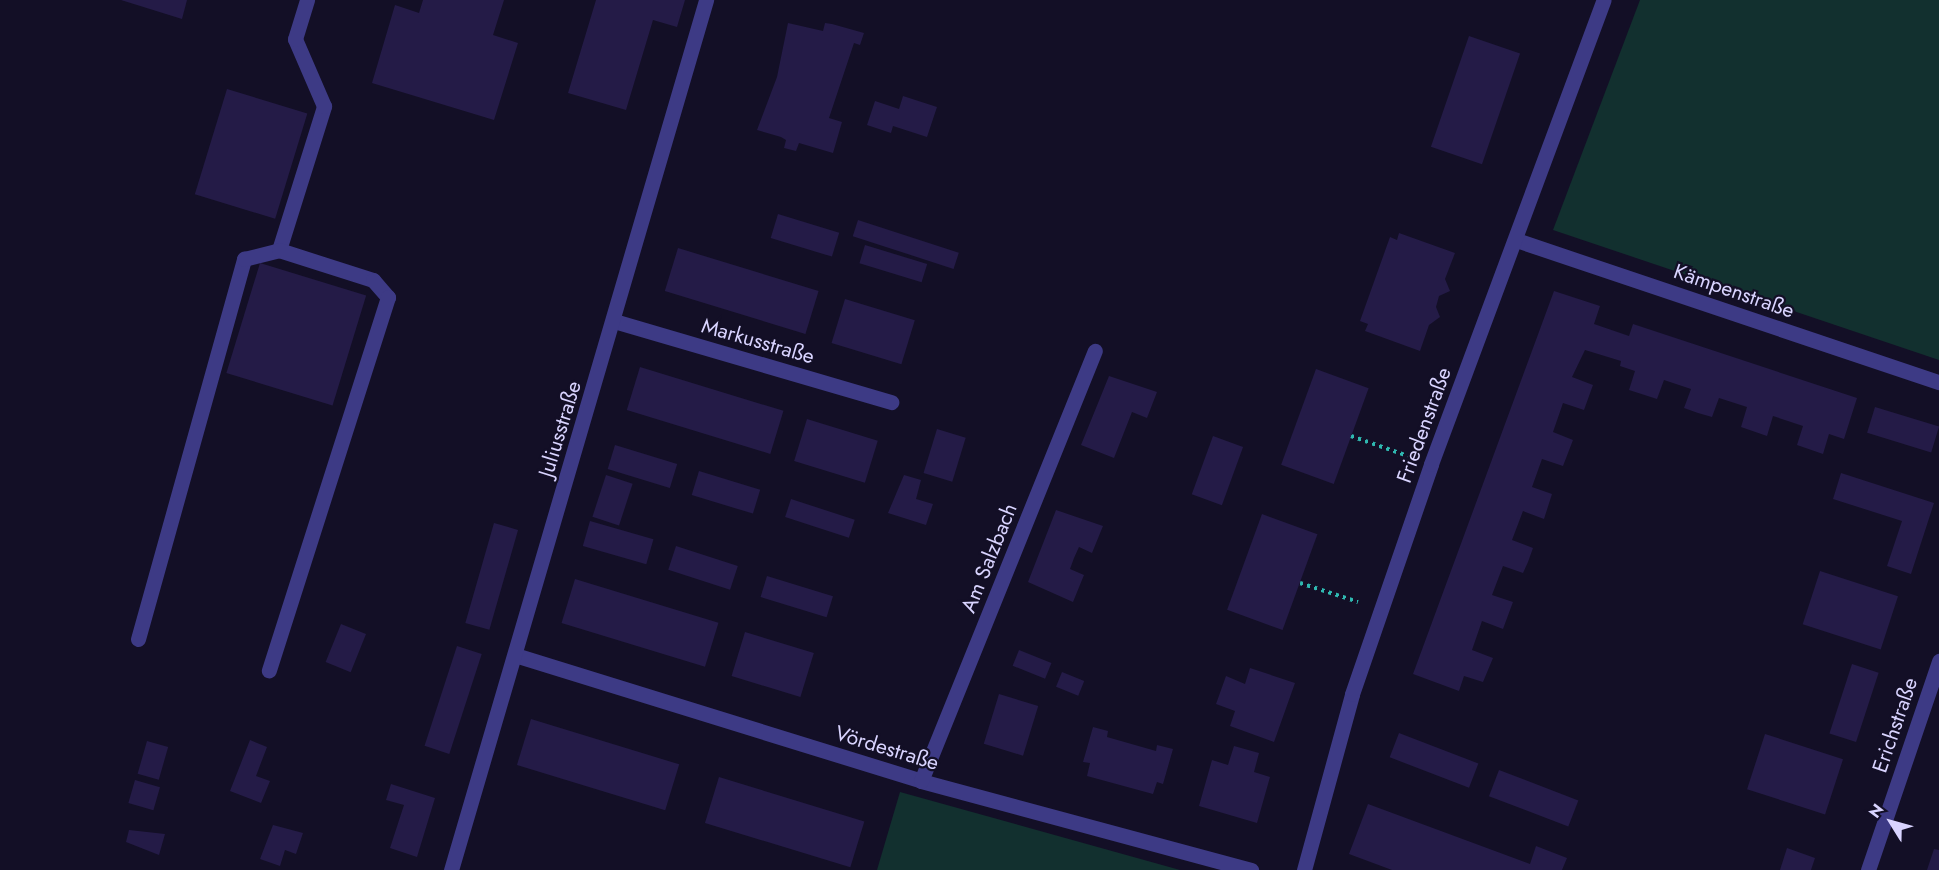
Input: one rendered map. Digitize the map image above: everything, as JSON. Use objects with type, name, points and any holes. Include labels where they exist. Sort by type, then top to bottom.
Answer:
[{"type":"street","points":[[279,250],[324,106],[295,39],[307,0]]},
{"type":"street","name":"Juliusstraße","points":[[451,870],[614,321],[706,0]]},
{"type":"street","name":"Friedenstraße","points":[[1304,870],[1352,694],[1431,464],[1604,0]]},
{"type":"street","name":"Kämpenstraße","points":[[1516,240],[1939,382]]},
{"type":"street","points":[[138,639],[244,260],[279,250],[373,280],[388,297],[269,670]]},
{"type":"street","name":"Markusstraße","points":[[614,321],[891,402]]},
{"type":"street","name":"Am Salzbach","points":[[921,781],[1095,351]]},
{"type":"street","name":"Vördestraße","points":[[514,656],[921,781],[1251,870]]},
{"type":"street","name":"Erichstraße","points":[[1868,870],[1939,661]]},
{"type":"path","points":[[1351,436],[1431,464]]},
{"type":"path","points":[[1300,583],[1382,610]]},
{"type":"green space","points":[[1640,0],[1939,0],[1939,360],[1553,230]]},
{"type":"green space","points":[[900,792],[1180,870],[877,870]]},
{"type":"building","points":[[121,0],[187,0],[182,19]]},
{"type":"building","points":[[423,0],[504,0],[493,35],[518,43],[494,120],[372,83],[395,5],[419,13]]},
{"type":"building","points":[[596,0],[685,0],[677,27],[653,20],[626,110],[568,93]]},
{"type":"building","points":[[788,23],[823,31],[825,23],[864,33],[860,45],[854,43],[829,118],[842,122],[833,153],[799,143],[796,151],[784,148],[786,140],[757,130],[777,77]]},
{"type":"building","points":[[1469,36],[1520,54],[1482,164],[1431,147]]},
{"type":"building","points":[[227,89],[307,114],[275,219],[195,194]]},
{"type":"building","points":[[903,96],[937,107],[927,137],[893,126],[891,133],[867,125],[875,101],[899,109]]},
{"type":"building","points":[[778,214],[839,233],[832,257],[771,238]]},
{"type":"building","points":[[858,220],[959,253],[954,269],[853,236]]},
{"type":"building","points":[[1399,233],[1455,253],[1445,279],[1450,291],[1439,296],[1436,307],[1440,317],[1429,325],[1420,351],[1365,331],[1368,324],[1360,321],[1390,237],[1397,240]]},
{"type":"building","points":[[865,245],[927,264],[922,282],[859,263]]},
{"type":"building","points":[[678,248],[819,291],[805,334],[665,291]]},
{"type":"building","points":[[260,263],[366,295],[333,405],[226,373]]},
{"type":"building","points":[[1554,291],[1600,306],[1594,324],[1629,336],[1633,324],[1857,398],[1844,439],[1829,434],[1823,454],[1797,445],[1803,426],[1773,416],[1767,436],[1741,427],[1747,407],[1719,398],[1712,417],[1698,413],[1684,408],[1691,389],[1664,380],[1657,399],[1629,390],[1635,371],[1620,366],[1621,361],[1585,350],[1572,377],[1593,385],[1584,410],[1563,403],[1553,432],[1573,440],[1563,466],[1542,459],[1532,487],[1552,494],[1544,519],[1523,511],[1512,540],[1533,548],[1528,562],[1523,573],[1503,566],[1492,595],[1513,602],[1503,629],[1482,621],[1472,650],[1493,658],[1483,682],[1464,676],[1459,691],[1413,674]]},
{"type":"building","points":[[845,299],[915,320],[901,364],[832,343]]},
{"type":"building","points":[[640,367],[783,411],[770,454],[627,410]]},
{"type":"building","points":[[1316,369],[1369,388],[1334,484],[1281,465]]},
{"type":"building","points":[[1109,376],[1157,392],[1147,418],[1132,412],[1114,458],[1081,445]]},
{"type":"building","points":[[1875,407],[1939,427],[1931,452],[1867,433]]},
{"type":"building","points":[[807,419],[878,441],[865,483],[794,461]]},
{"type":"building","points":[[937,429],[966,438],[952,482],[924,473]]},
{"type":"building","points":[[1213,436],[1243,447],[1222,505],[1192,494]]},
{"type":"building","points":[[615,445],[677,464],[670,488],[608,469]]},
{"type":"building","points":[[699,471],[760,490],[753,514],[692,495]]},
{"type":"building","points":[[1841,473],[1934,503],[1911,574],[1887,566],[1902,521],[1833,499]]},
{"type":"building","points":[[606,475],[633,484],[619,525],[592,517]]},
{"type":"building","points":[[904,475],[921,480],[916,499],[933,504],[926,525],[888,513]]},
{"type":"building","points":[[791,499],[855,520],[849,538],[785,517]]},
{"type":"building","points":[[1056,510],[1103,526],[1092,553],[1079,547],[1074,558],[1070,569],[1084,575],[1073,602],[1028,582]]},
{"type":"building","points":[[1262,514],[1317,534],[1283,630],[1227,610]]},
{"type":"building","points":[[590,521],[653,539],[646,564],[583,546]]},
{"type":"building","points":[[494,523],[518,530],[489,630],[465,623]]},
{"type":"building","points":[[676,546],[738,566],[730,590],[668,570]]},
{"type":"building","points":[[1820,571],[1898,596],[1881,650],[1803,624]]},
{"type":"building","points":[[767,576],[833,596],[827,617],[761,597]]},
{"type":"building","points":[[575,579],[718,623],[705,667],[562,623]]},
{"type":"building","points":[[341,624],[366,634],[351,672],[326,662]]},
{"type":"building","points":[[745,632],[814,653],[800,697],[732,676]]},
{"type":"building","points":[[457,646],[482,654],[449,754],[425,746]]},
{"type":"building","points":[[1019,650],[1051,663],[1045,679],[1013,666]]},
{"type":"building","points":[[1852,664],[1879,673],[1856,742],[1829,733]]},
{"type":"building","points":[[1250,668],[1295,683],[1274,742],[1230,726],[1235,711],[1216,704],[1226,676],[1245,684]]},
{"type":"building","points":[[1062,672],[1084,681],[1078,696],[1056,687]]},
{"type":"building","points":[[999,694],[1038,706],[1023,756],[984,744]]},
{"type":"building","points":[[531,719],[679,764],[665,810],[517,765]]},
{"type":"building","points":[[1093,727],[1108,731],[1107,737],[1156,751],[1157,745],[1173,749],[1163,784],[1157,782],[1153,794],[1087,776],[1090,763],[1083,762]]},
{"type":"building","points":[[1399,733],[1478,763],[1469,788],[1390,757]]},
{"type":"building","points":[[1765,734],[1843,759],[1825,815],[1747,789]]},
{"type":"building","points":[[250,740],[267,747],[256,776],[270,781],[261,803],[230,791]]},
{"type":"building","points":[[147,741],[168,747],[159,780],[138,774]]},
{"type":"building","points":[[1234,746],[1259,753],[1254,772],[1270,777],[1257,823],[1199,806],[1212,760],[1228,765]]},
{"type":"building","points":[[1499,770],[1578,800],[1568,827],[1489,796]]},
{"type":"building","points":[[719,777],[864,821],[850,867],[705,823]]},
{"type":"building","points":[[135,780],[160,787],[153,810],[128,803]]},
{"type":"building","points":[[391,784],[435,798],[417,857],[390,848],[404,805],[386,800]]},
{"type":"building","points":[[1368,804],[1530,864],[1536,846],[1567,858],[1562,870],[1392,870],[1349,854]]},
{"type":"building","points":[[273,825],[303,833],[296,854],[285,850],[280,866],[260,859]]},
{"type":"building","points":[[129,830],[165,834],[159,855],[126,842]]},
{"type":"building","points":[[1787,848],[1815,858],[1811,870],[1780,870]]},
{"type":"building","points":[[1934,849],[1939,850],[1939,870],[1927,870]]}]
